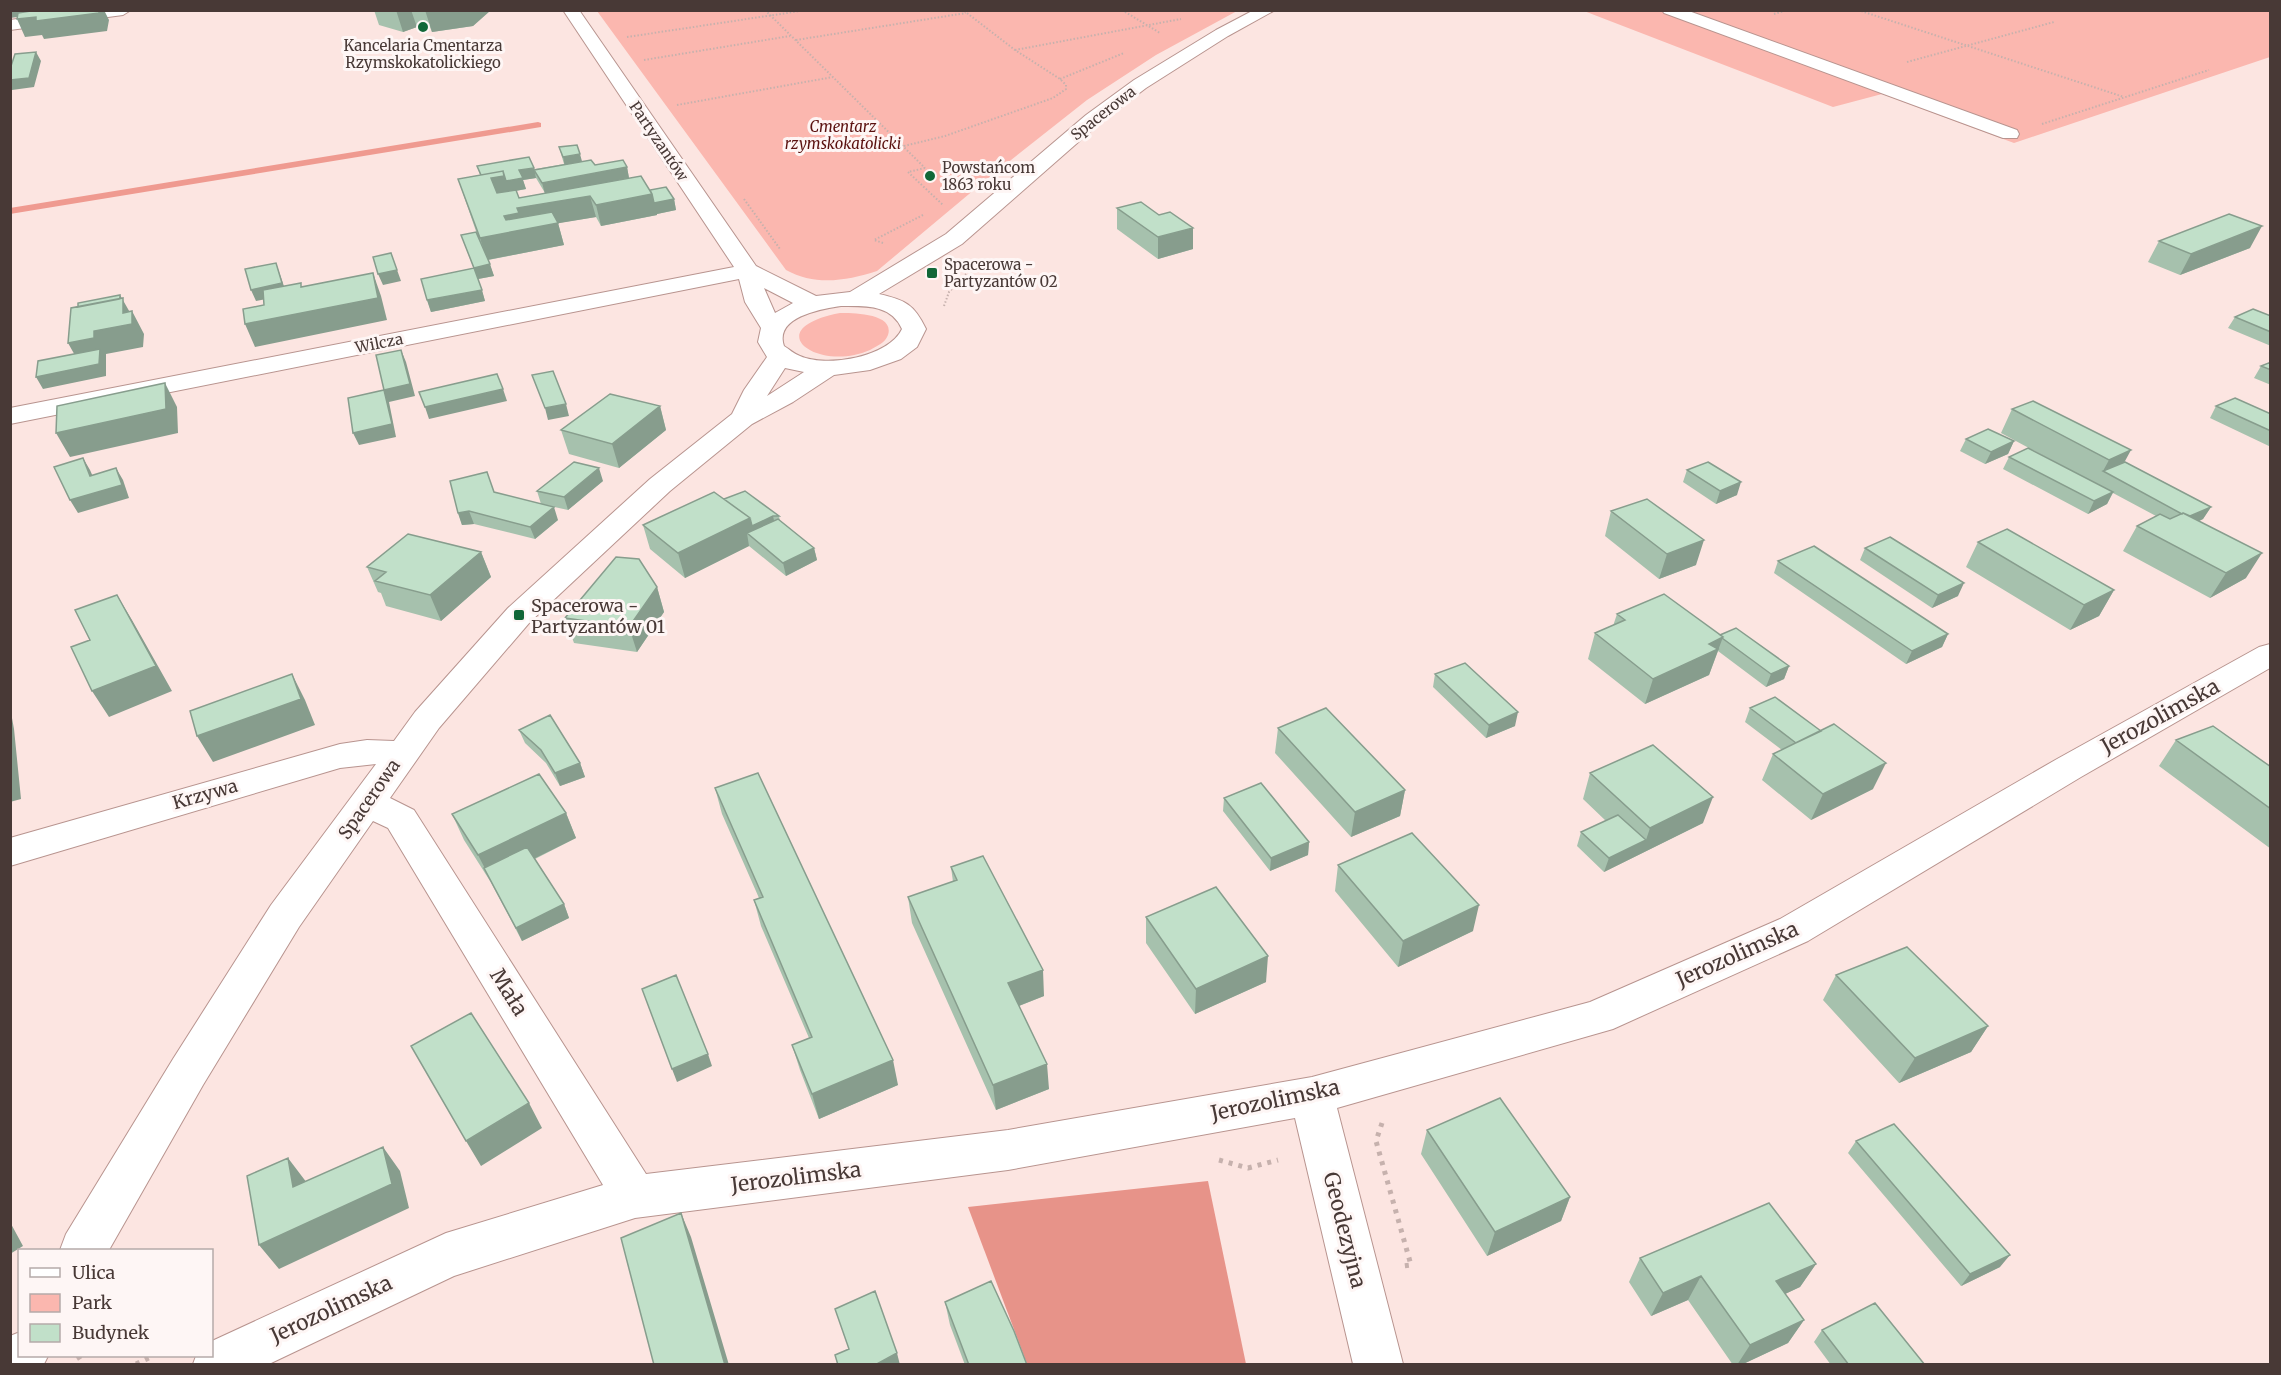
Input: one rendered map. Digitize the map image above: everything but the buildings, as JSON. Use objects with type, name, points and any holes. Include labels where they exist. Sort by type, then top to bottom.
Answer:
[{"type":"street","points":[[10,25],[123,10]]},
{"type":"street","name":"Partyzantów","points":[[571,10],[748,271],[758,302],[773,328],[769,339],[772,348],[780,356]]},
{"type":"street","name":"Spacerowa","points":[[855,299],[954,239],[1093,119],[1140,84],[1222,33],[1267,10]]},
{"type":"street","points":[[1670,10],[2010,134]]},
{"type":"street","name":"Spacerowa","points":[[907,295],[932,273],[948,253],[954,239]]},
{"type":"street","name":"Partyzantów","points":[[748,271],[814,304]]},
{"type":"street","name":"Wilcza","points":[[10,416],[748,271]]},
{"type":"street","points":[[773,328],[789,314],[814,304],[907,295],[907,315],[913,324],[913,335],[905,346],[891,355],[872,363],[826,369],[792,363],[780,356]]},
{"type":"street","name":"Spacerowa","points":[[743,418],[757,390],[780,356]]},
{"type":"street","name":"Spacerowa","points":[[84,1249],[188,1072],[285,916],[427,720],[519,615],[660,485],[743,418],[784,397],[826,369]]},
{"type":"street","name":"Jerozolimska","points":[[218,1365],[251,1347],[446,1256],[635,1197],[1008,1150],[1312,1096],[1598,1017],[1794,930],[2069,768],[2271,654]]},
{"type":"street","name":"Krzywa","points":[[10,852],[340,756],[366,752],[402,753]]},
{"type":"street","name":"Mała","points":[[367,802],[401,819],[635,1197]]},
{"type":"street","name":"Geodezyjna","points":[[1312,1096],[1378,1365]]},
{"type":"path","points":[[765,10],[925,168],[908,172],[943,205],[938,207]]},
{"type":"path","points":[[627,37],[807,10]]},
{"type":"path","points":[[904,146],[945,136],[1053,98],[1066,89],[1066,85],[1060,79],[1015,50],[963,10]]},
{"type":"path","points":[[1122,10],[1161,34],[1163,37],[1160,38]]},
{"type":"path","points":[[1858,10],[2124,97]]},
{"type":"path","points":[[795,40],[967,13]]},
{"type":"path","points":[[1015,50],[1163,24],[1185,17]]},
{"type":"path","points":[[1854,77],[2054,22]]},
{"type":"path","points":[[621,28],[633,45]]},
{"type":"path","points":[[644,60],[791,36]]},
{"type":"path","points":[[639,52],[651,69]]},
{"type":"path","points":[[1060,79],[1127,52]]},
{"type":"path","points":[[2010,134],[2209,70]]},
{"type":"path","points":[[677,105],[833,77]]},
{"type":"path","points":[[739,191],[785,255]]},
{"type":"path","points":[[884,243],[874,240],[929,212]]},
{"type":"path","points":[[1214,1161],[1234,1163],[1248,1168],[1325,1146]]},
{"type":"path","points":[[136,1365],[151,1357]]},
{"type":"green space","name":"Cmentarz rzymskokatolicki","points":[[597,11],[1237,11],[1156,55],[1087,100],[987,179],[877,271],[842,279],[819,280],[786,270]]},
{"type":"green space","points":[[1584,11],[2270,11],[2270,57],[2014,143],[1882,94],[1833,107]]},
{"type":"green space","points":[[840,313],[862,314],[879,318],[888,328],[887,338],[870,350],[850,356],[816,353],[804,346],[799,338],[802,329],[815,320]]},
{"type":"shaded area","points":[[1208,1181],[1246,1364],[1027,1364],[968,1207]]},
{"type":"waterway","points":[[10,211],[538,125]]},
{"type":"place","name":"Kancelaria Cmentarza Rzymskokatolickiego","points":[[423,27]]},
{"type":"place","name":"Powstańcom 1863 roku","points":[[930,176]]},
{"type":"place","name":"Spacerowa - Partyzantów 02","points":[[932,273]]},
{"type":"place","name":"Spacerowa - Partyzantów 01","points":[[519,615]]}]
